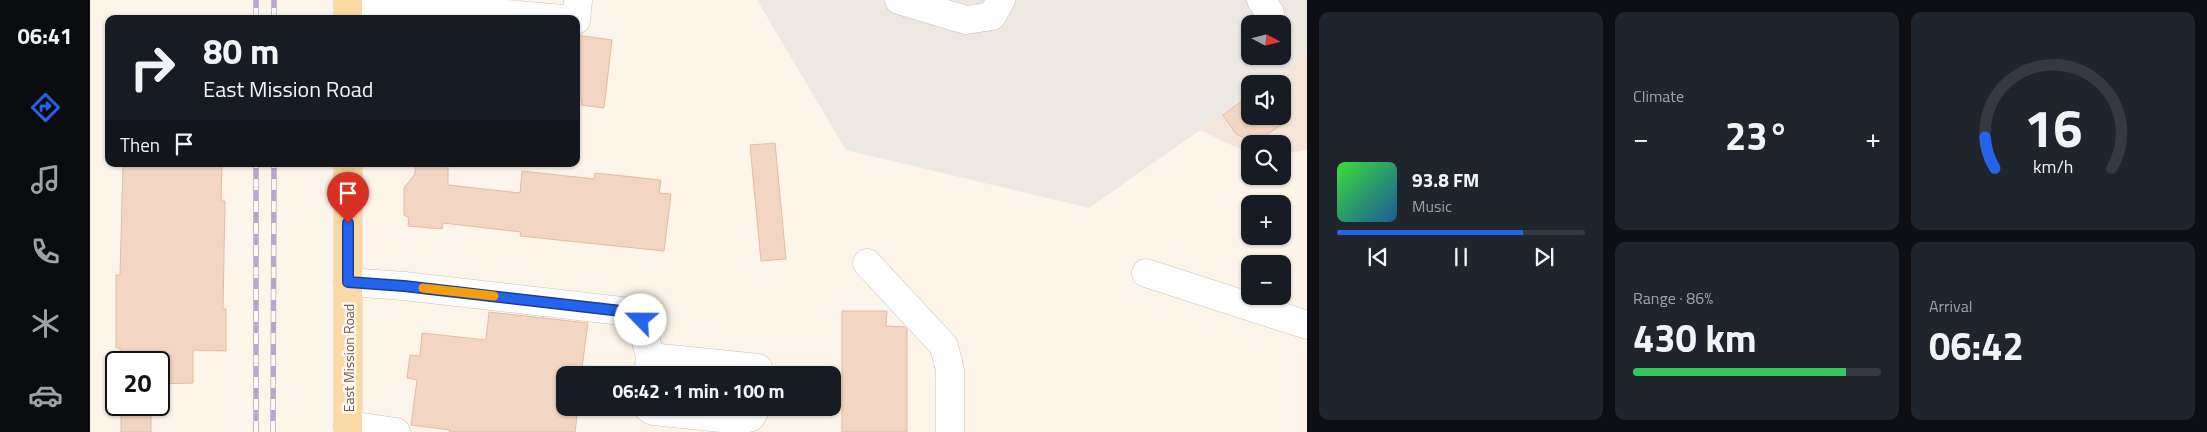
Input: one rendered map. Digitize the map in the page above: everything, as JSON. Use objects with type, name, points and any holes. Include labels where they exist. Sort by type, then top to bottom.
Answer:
[{"type":"main road","points":[[348,0],[348,15]]},
{"type":"main road","name":"East Mission Road","points":[[348,167],[348,429]]},
{"type":"lane","points":[[348,0],[518,15]]},
{"type":"lane","points":[[576,15],[578,0]]},
{"type":"lane","points":[[898,0],[966,20],[992,16],[1001,0]]},
{"type":"lane","points":[[867,263],[944,346],[950,370],[950,432]]},
{"type":"lane","points":[[1146,273],[1307,325]]},
{"type":"lane","points":[[348,282],[404,286],[630,312],[641,320],[649,366]]},
{"type":"lane","points":[[702,416],[741,420],[752,416]]},
{"type":"lane","points":[[348,429],[396,432]]},
{"type":"shaded area","points":[[757,0],[1307,0],[1307,54],[1278,75],[1241,75],[1241,101],[1089,208],[846,150]]},
{"type":"shaded area","points":[[1307,54],[1307,150],[1291,153],[1291,135],[1241,135],[1241,150],[1200,130],[1241,101],[1241,125],[1291,125],[1291,75],[1278,75]]},
{"type":"building","points":[[580,36],[612,40],[604,108],[581,105],[582,100],[580,100]]},
{"type":"building","points":[[1241,102],[1241,125],[1281,125],[1266,135],[1241,136],[1236,134],[1223,115]]},
{"type":"building","points":[[775,143],[786,259],[761,261],[750,145]]},
{"type":"building","points":[[123,167],[222,167],[221,201],[225,201],[223,309],[226,309],[226,351],[193,350],[193,383],[170,384],[170,351],[120,351],[120,348],[116,348],[116,275],[120,275]]},
{"type":"building","points":[[415,167],[448,167],[448,185],[520,193],[522,171],[594,179],[595,173],[661,180],[659,193],[671,194],[664,251],[520,236],[521,232],[443,223],[442,229],[408,226],[409,218],[404,215],[404,188],[415,174]]},
{"type":"building","points":[[842,311],[887,311],[886,326],[905,327],[907,329],[907,432],[842,432]]},
{"type":"building","points":[[489,312],[588,323],[582,366],[556,366],[556,416],[577,416],[575,432],[449,432],[450,430],[411,425],[417,380],[407,378],[410,355],[420,356],[422,333],[486,340]]},
{"type":"building","points":[[121,416],[151,416],[151,432],[121,432]]},
{"type":"railway","points":[[256,0],[256,15]]},
{"type":"railway","points":[[274,0],[274,15]]},
{"type":"railway","points":[[256,167],[256,432]]},
{"type":"railway","points":[[273,432],[274,167]]},
{"type":"slow traffic","points":[[423,288],[494,296]]},
{"type":"route","points":[[348,223],[348,282],[404,286],[630,312],[641,320]]}]
